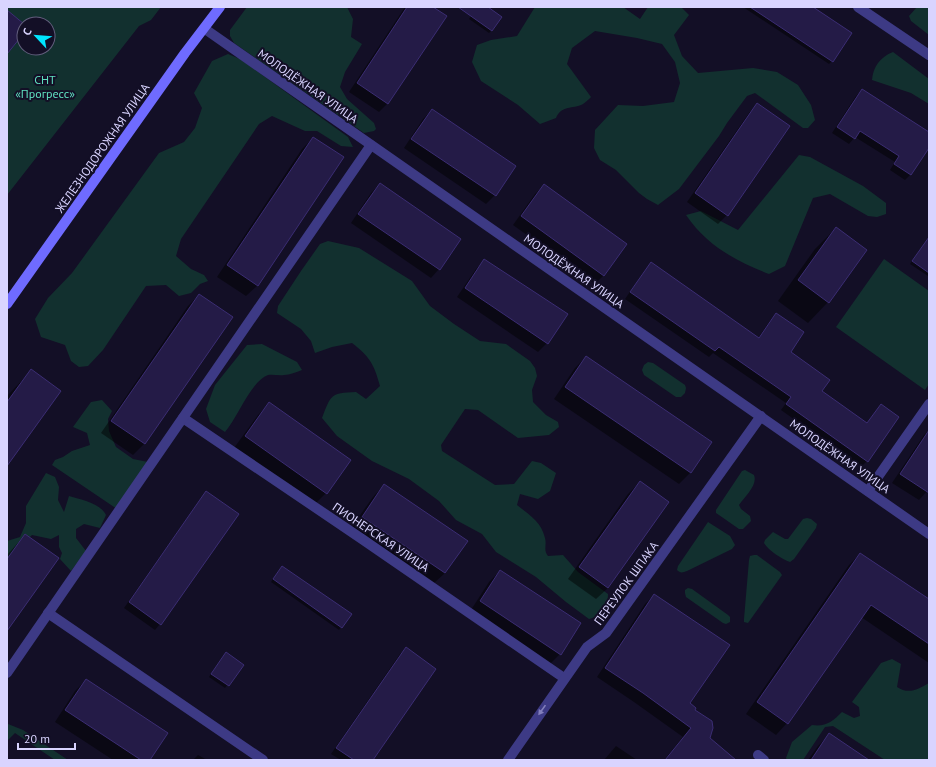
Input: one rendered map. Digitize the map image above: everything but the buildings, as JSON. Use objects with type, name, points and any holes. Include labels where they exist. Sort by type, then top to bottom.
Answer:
[{"type":"main road","name":"ЖЕЛЕЗНОДОРОЖНАЯ УЛИЦА","points":[[7,304],[181,59],[220,7]]},
{"type":"street","points":[[858,7],[929,55]]},
{"type":"street","name":"МОЛОДЁЖНАЯ УЛИЦА","points":[[204,29],[929,534]]},
{"type":"street","points":[[7,673],[371,145]]},
{"type":"street","points":[[868,491],[929,404]]},
{"type":"street","name":"ПЕРЕУЛОК ШПАКА","points":[[508,760],[587,647],[606,633],[761,416]]},
{"type":"street","name":"ПИОНЕРСКАЯ УЛИЦА","points":[[183,418],[564,678]]},
{"type":"street","points":[[48,613],[263,760]]},
{"type":"green space","name":"СНТ «Прогресс»","points":[[7,7],[161,7],[151,20],[139,26],[7,195]]},
{"type":"green space","points":[[247,7],[347,7],[353,19],[351,37],[362,44],[345,72],[340,87],[347,99],[374,123],[376,129],[374,131],[364,133],[234,43],[230,36],[230,30]]},
{"type":"green space","points":[[535,7],[623,7],[640,19],[648,7],[681,7],[689,15],[674,35],[682,56],[698,73],[753,68],[777,72],[798,85],[811,105],[815,120],[808,128],[803,128],[755,93],[747,96],[679,189],[658,205],[639,193],[616,170],[600,160],[594,148],[595,130],[618,105],[643,106],[674,102],[680,83],[675,62],[662,44],[595,31],[572,48],[567,64],[591,97],[582,104],[560,111],[556,118],[540,124],[518,105],[481,81],[472,62],[477,45],[491,40],[517,36]]},
{"type":"green space","points":[[917,7],[929,7],[929,35],[911,21],[909,16]]},
{"type":"green space","points":[[893,52],[929,79],[929,104],[911,93],[872,80],[878,63],[888,54]]},
{"type":"green space","points":[[228,54],[240,59],[348,137],[353,147],[341,146],[317,131],[305,131],[272,116],[259,124],[181,239],[176,256],[191,269],[204,275],[208,281],[200,284],[191,293],[179,296],[166,285],[146,286],[103,350],[88,366],[79,367],[71,361],[65,345],[41,337],[35,319],[48,298],[72,273],[159,153],[184,142],[195,128],[202,108],[194,93],[212,61]]},
{"type":"green space","points":[[799,155],[810,157],[863,186],[886,203],[886,214],[877,217],[868,216],[830,194],[813,198],[785,266],[769,274],[745,264],[713,244],[694,226],[686,215],[701,211],[738,230]]},
{"type":"green space","points":[[328,241],[359,248],[412,281],[430,306],[454,324],[480,341],[506,344],[530,361],[535,368],[537,376],[532,390],[533,402],[546,415],[558,422],[559,427],[549,435],[518,438],[478,410],[465,409],[441,445],[442,451],[495,485],[514,484],[532,461],[541,463],[556,473],[550,491],[538,499],[520,494],[517,505],[541,527],[545,538],[546,552],[548,556],[563,555],[578,572],[608,594],[606,607],[602,613],[589,619],[536,577],[496,552],[482,534],[456,520],[439,501],[409,479],[372,461],[337,436],[322,418],[327,404],[336,395],[341,393],[356,392],[366,399],[380,386],[373,366],[367,357],[352,343],[332,347],[315,353],[311,341],[301,329],[277,313],[278,306],[320,244]]},
{"type":"green space","points":[[884,259],[929,291],[929,384],[925,390],[836,327]]},
{"type":"green space","points":[[262,344],[297,362],[302,370],[286,375],[268,375],[262,379],[250,392],[225,432],[210,422],[206,409],[215,385],[247,345]]},
{"type":"green space","points":[[648,362],[653,363],[685,385],[685,393],[681,397],[676,397],[644,375],[642,370],[644,365]]},
{"type":"green space","points":[[102,400],[112,411],[108,419],[109,431],[116,447],[133,459],[148,462],[117,509],[52,465],[55,460],[72,451],[90,445],[87,433],[73,427],[91,402]]},
{"type":"green space","points":[[745,470],[754,475],[755,479],[753,487],[739,505],[741,509],[750,516],[751,521],[743,529],[739,529],[716,513],[716,510],[742,471]]},
{"type":"green space","points":[[46,473],[55,477],[59,487],[58,500],[64,512],[69,496],[95,505],[106,515],[100,528],[84,524],[76,529],[76,538],[86,551],[71,571],[60,559],[62,553],[59,547],[59,535],[51,539],[32,535],[21,545],[7,564],[7,541],[20,537],[26,523],[26,506]]},
{"type":"green space","points":[[803,519],[811,519],[817,524],[816,528],[794,559],[790,562],[769,549],[764,543],[773,532],[785,539],[788,539]]},
{"type":"green space","points":[[708,522],[730,536],[735,545],[732,549],[687,571],[679,572],[677,570],[678,566]]},
{"type":"green space","points":[[757,555],[782,575],[748,623],[744,622],[744,619],[749,560],[750,556]]},
{"type":"green space","points":[[688,588],[692,589],[728,615],[730,617],[730,622],[726,624],[723,623],[686,597],[685,590]]},
{"type":"green space","points":[[892,659],[901,664],[897,687],[909,691],[929,683],[929,760],[885,760],[833,726],[825,727],[803,760],[787,760],[786,758],[792,742],[812,725],[829,723],[842,712],[854,718],[860,716],[859,707],[852,702],[881,663]]},
{"type":"green space","points":[[8,724],[23,730],[68,760],[55,760],[15,733],[7,741]]}]
